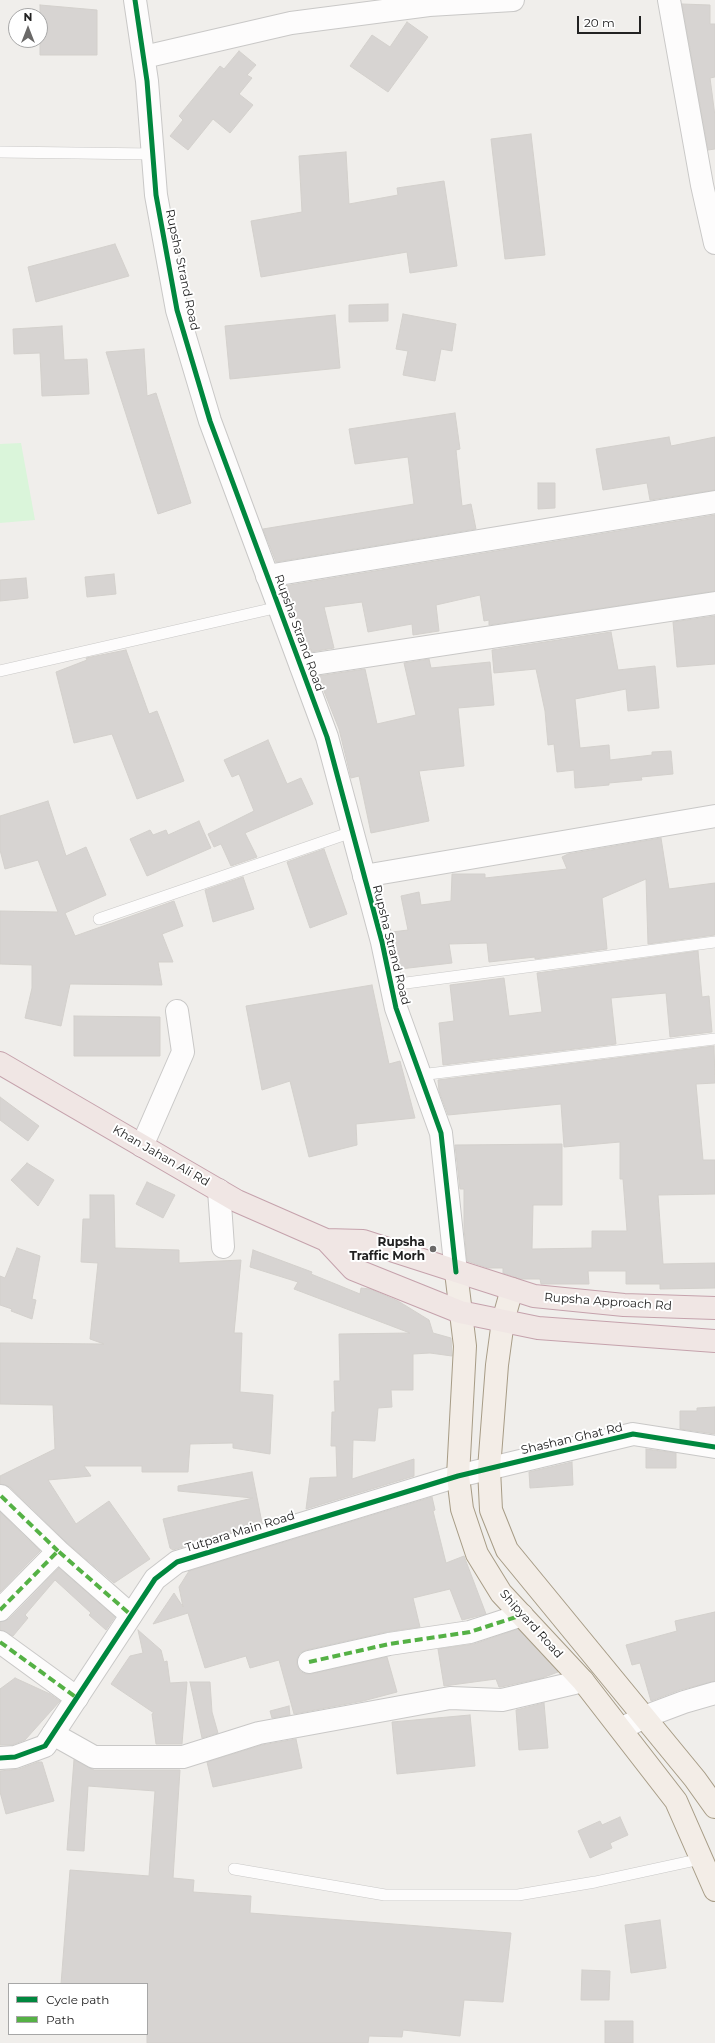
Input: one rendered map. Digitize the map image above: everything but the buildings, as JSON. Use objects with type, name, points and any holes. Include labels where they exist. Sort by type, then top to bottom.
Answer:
[{"type":"highway","name":"Khan Jahan Ali Rd","points":[[0,1063],[237,1201],[326,1240],[363,1241],[456,1272]]},
{"type":"highway","name":"Khan Jahan Ali Rd","points":[[326,1240],[353,1269],[460,1312]]},
{"type":"highway","name":"Rupsha Approach Rd","points":[[456,1272],[534,1296],[624,1305],[715,1308]]},
{"type":"highway","points":[[460,1312],[538,1328],[715,1342]]},
{"type":"main road","name":"Shipyard Road","points":[[456,1272],[465,1346],[458,1476],[462,1509],[477,1554],[501,1593],[583,1681],[676,1801],[715,1890]]},
{"type":"main road","points":[[512,1289],[503,1321],[497,1365],[489,1469],[491,1510],[507,1550],[695,1779],[715,1807]]},
{"type":"street","name":"Rupsha Strand Road","points":[[135,0],[144,57],[156,195],[177,310],[210,421],[327,737],[364,876],[396,1008],[441,1133],[456,1272]]},
{"type":"street","points":[[144,57],[291,23],[429,5],[513,0]]},
{"type":"street","points":[[669,0],[702,185],[715,243]]},
{"type":"street","points":[[267,576],[715,502]]},
{"type":"street","points":[[301,666],[715,603]]},
{"type":"street","points":[[364,876],[715,816]]},
{"type":"street","points":[[142,1146],[183,1052],[177,1011]]},
{"type":"street","points":[[219,1190],[223,1247]]},
{"type":"street","name":"Shashan Ghat Rd","points":[[458,1476],[633,1434],[715,1447]]},
{"type":"street","name":"Tutpara Main Road","points":[[0,1758],[15,1757],[45,1746],[155,1579],[177,1562],[458,1476]]},
{"type":"street","points":[[2,1496],[58,1551],[131,1615]]},
{"type":"street","points":[[0,1610],[58,1551]]},
{"type":"street","points":[[309,1662],[389,1644],[470,1632],[522,1615]]},
{"type":"street","points":[[0,1642],[76,1698]]},
{"type":"street","points":[[53,1734],[94,1757],[183,1757],[259,1733],[450,1698],[502,1700],[583,1681]]},
{"type":"street","points":[[621,1729],[644,1717],[684,1702],[715,1693]]},
{"type":"lane","points":[[0,152],[153,154]]},
{"type":"lane","points":[[0,672],[279,607]]},
{"type":"lane","points":[[99,919],[352,832]]},
{"type":"lane","points":[[391,985],[715,942]]},
{"type":"lane","points":[[420,1075],[715,1039]]},
{"type":"lane","points":[[234,1869],[385,1895],[518,1895],[595,1882],[701,1859]]},
{"type":"green space","points":[[21,443],[35,520],[0,523],[0,444]]},
{"type":"marked path","points":[[1,1496],[58,1551]]},
{"type":"marked path","points":[[0,1610],[58,1551],[131,1615]]},
{"type":"marked path","points":[[309,1662],[389,1644],[470,1632],[522,1615]]},
{"type":"marked path","points":[[0,1642],[77,1698]]},
{"type":"cycle path","points":[[135,0],[147,81],[156,195],[177,310],[210,421],[327,737],[382,942],[396,1008],[441,1133],[456,1272]]},
{"type":"cycle path","points":[[0,1758],[15,1757],[45,1746],[155,1579],[177,1562],[458,1476],[633,1434],[715,1447]]},
{"type":"place","name":"Rupsha Traffic Morh","points":[[433,1249]]}]
